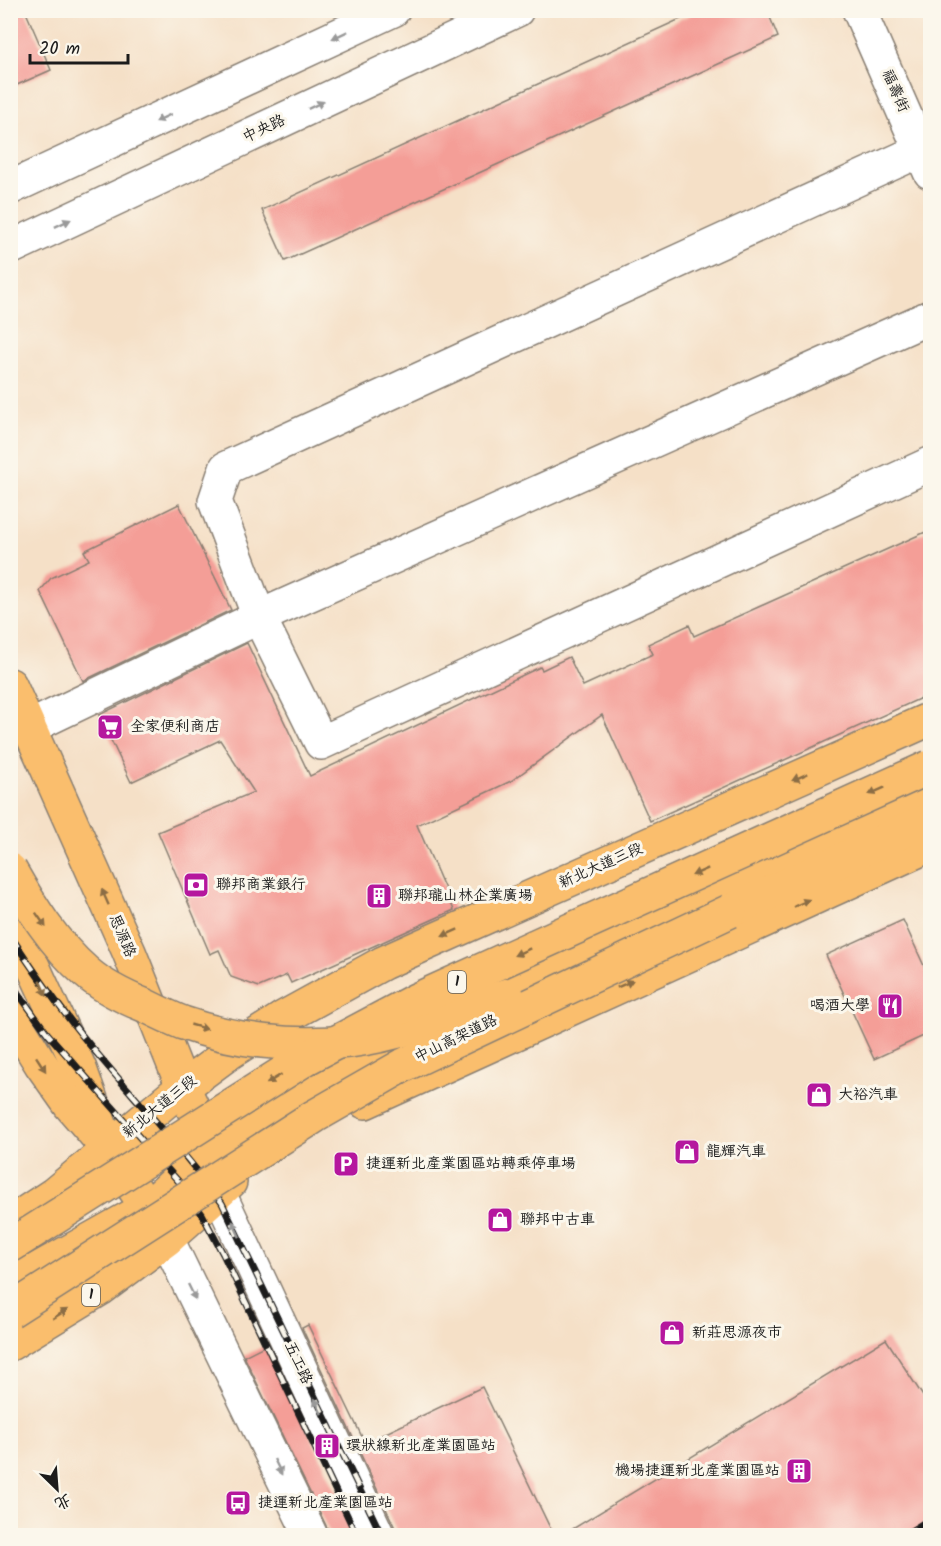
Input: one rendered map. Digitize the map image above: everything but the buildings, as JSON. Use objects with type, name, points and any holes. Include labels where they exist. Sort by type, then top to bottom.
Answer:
[{"type":"main road","name":"思源路","points":[[10,685],[129,952],[183,1087],[212,1148],[218,1191]]},
{"type":"main road","name":"新北大道三段","points":[[108,1149],[183,1087],[229,1053],[283,1018],[383,963],[930,719]]},
{"type":"main road","name":"1","points":[[10,1246],[295,1065],[417,1000],[930,767]]},
{"type":"main road","name":"新北大道三段","points":[[108,1149],[212,1148],[390,1044],[930,792]]},
{"type":"main road","name":"中山高架道路","points":[[10,1311],[315,1116],[404,1065],[930,819]]},
{"type":"main road","name":"1","points":[[10,1344],[100,1289],[167,1239],[218,1191],[255,1163],[350,1108],[930,845]]},
{"type":"main road","points":[[10,870],[53,938],[87,973],[128,998],[183,1023],[221,1034],[263,1041],[304,1043],[349,1041],[407,1030],[579,970],[730,911]]},
{"type":"main road","points":[[10,916],[80,1069],[108,1149]]},
{"type":"main road","points":[[10,1014],[41,1064],[70,1105],[108,1149],[167,1239]]},
{"type":"main road","points":[[10,1285],[147,1208],[212,1148]]},
{"type":"main road","points":[[10,1223],[54,1194],[108,1149]]},
{"type":"street","points":[[10,189],[393,10]]},
{"type":"street","name":"中央路","points":[[10,248],[517,10]]},
{"type":"street","name":"福壽街","points":[[859,10],[927,156]]},
{"type":"street","points":[[927,156],[226,468],[214,501],[259,617],[321,743],[930,464]]},
{"type":"street","points":[[30,727],[259,617],[930,317]]},
{"type":"street","name":"五工路","points":[[218,1191],[378,1536]]},
{"type":"street","points":[[167,1239],[311,1536]]},
{"type":"railway","points":[[10,935],[78,1031],[174,1142],[222,1203],[382,1536]]},
{"type":"railway","points":[[10,982],[47,1033],[180,1183],[202,1214],[357,1536]]},
{"type":"railway","points":[[903,1536],[930,1519]]},
{"type":"place","name":"全家便利商店","points":[[110,727]]},
{"type":"place","name":"聯邦商業銀行","points":[[196,885]]},
{"type":"place","name":"聯邦瓏山林企業廣場","points":[[379,896]]},
{"type":"place","name":"喝酒大學","points":[[890,1006]]},
{"type":"place","name":"大裕汽車","points":[[819,1095]]},
{"type":"place","name":"龍輝汽車","points":[[687,1152]]},
{"type":"place","name":"捷運新北產業園區站轉乘停車場","points":[[346,1164]]},
{"type":"place","name":"聯邦中古車","points":[[500,1220]]},
{"type":"place","name":"新莊思源夜市","points":[[672,1333]]},
{"type":"place","name":"環狀線新北產業園區站","points":[[327,1446]]},
{"type":"place","name":"機場捷運新北產業園區站","points":[[799,1471]]},
{"type":"place","name":"捷運新北產業園區站","points":[[238,1503]]}]
